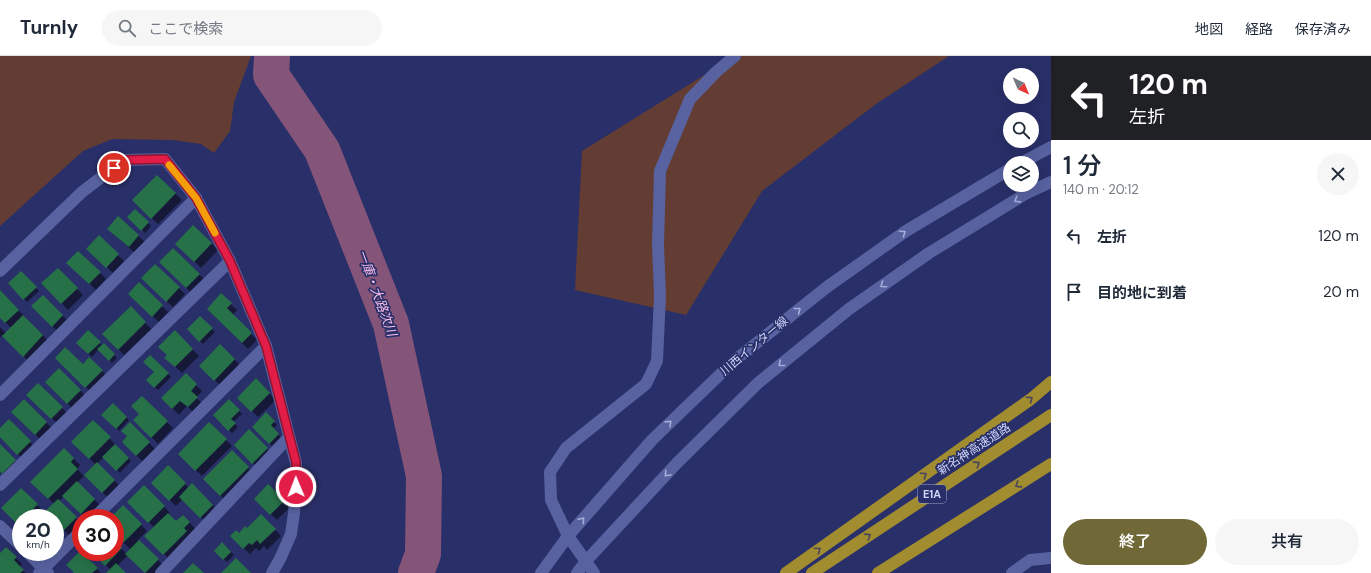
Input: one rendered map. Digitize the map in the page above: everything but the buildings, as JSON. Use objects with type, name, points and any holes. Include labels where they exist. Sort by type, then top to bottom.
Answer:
[{"type":"highway","points":[[786,573],[1031,399],[1051,382]]},
{"type":"highway","name":"新名神高速道路","points":[[812,573],[1051,415]]},
{"type":"highway","points":[[878,573],[1051,464]]},
{"type":"street","points":[[594,573],[568,536],[551,500],[550,472],[566,448],[646,384],[657,361],[660,296],[658,245],[660,171],[690,99],[716,72],[735,56]]},
{"type":"street","points":[[1034,156],[1051,147]]},
{"type":"street","points":[[0,271],[82,192],[124,160],[165,159],[196,198],[230,261],[266,346],[296,462],[294,513],[290,534],[280,559],[272,573]]},
{"type":"street","name":"川西インター線","points":[[541,573],[568,536],[652,440],[734,361],[827,287],[906,231],[1003,172]]},
{"type":"street","points":[[578,573],[586,561],[676,464],[770,373],[849,308],[929,253],[1027,193],[1051,182]]},
{"type":"street","points":[[0,394],[196,198]]},
{"type":"street","points":[[0,485],[230,261]]},
{"type":"street","points":[[103,509],[266,346]]},
{"type":"street","points":[[161,573],[289,437]]},
{"type":"street","points":[[0,526],[12,537]]},
{"type":"street","points":[[35,561],[43,571],[72,540]]},
{"type":"street","points":[[1012,573],[1030,560],[1051,558]]},
{"type":"shaded area","points":[[0,56],[251,56],[234,102],[230,131],[214,153],[201,144],[172,140],[112,139],[83,151],[0,226]]},
{"type":"shaded area","points":[[735,56],[949,56],[876,104],[762,191],[686,315],[575,290],[582,151]]},
{"type":"waterway","name":"一庫・大路次川","points":[[272,56],[271,75],[322,150],[391,324],[424,476],[423,554],[416,573]]},
{"type":"slow traffic","points":[[169,165],[196,198],[215,233]]},
{"type":"route","points":[[114,168],[124,160],[165,159],[196,198],[230,261],[266,346],[296,462],[296,487]]}]
